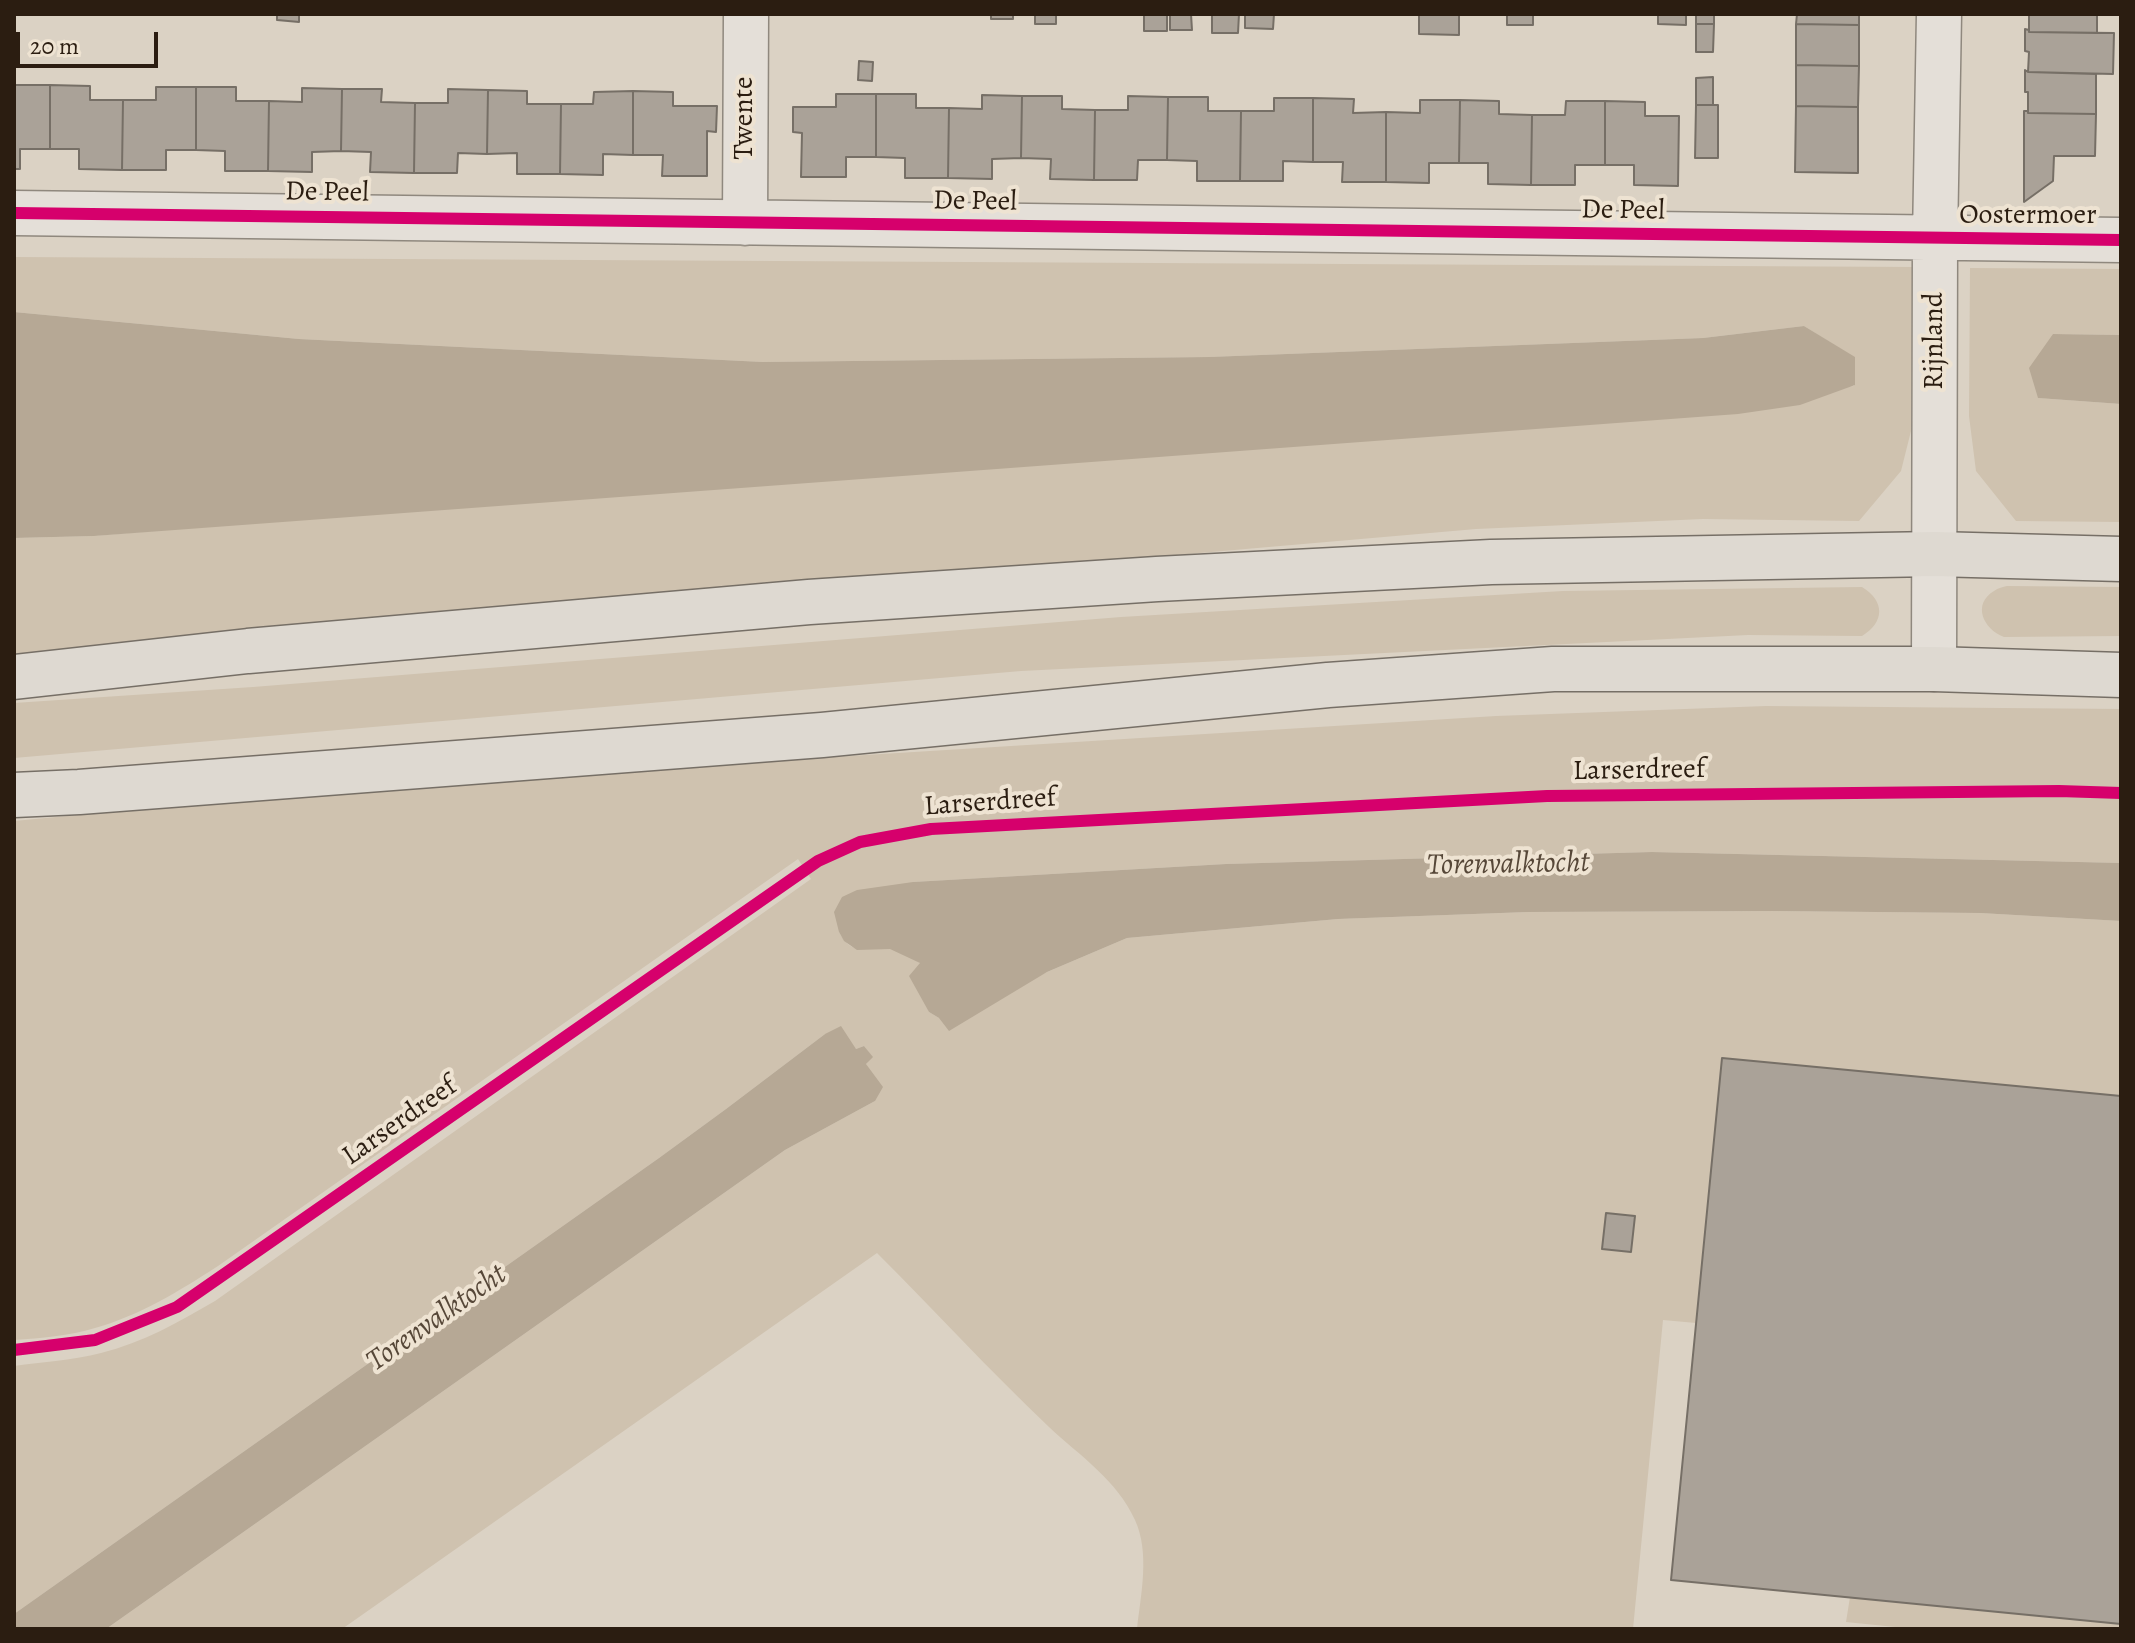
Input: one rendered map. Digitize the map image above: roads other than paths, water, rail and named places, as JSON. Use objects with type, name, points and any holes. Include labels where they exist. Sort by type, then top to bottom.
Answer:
[{"type":"main road","points":[[14,677],[248,651],[793,604],[1157,579],[1491,562],[1935,554],[2121,559]]},
{"type":"main road","points":[[14,795],[807,736],[1328,685],[1553,669],[1934,669],[2121,675]]},
{"type":"street","name":"Twente","points":[[745,223],[746,14]]},
{"type":"street","name":"Rijnland","points":[[1934,669],[1939,14]]},
{"type":"street","name":"De Peel","points":[[14,213],[1935,239]]},
{"type":"street","name":"Oostermoer","points":[[1935,239],[2121,240]]},
{"type":"water","points":[[14,312],[299,339],[763,362],[1209,357],[1703,338],[1804,326],[1855,357],[1855,385],[1800,405],[1738,414],[94,536],[14,538]]},
{"type":"water","points":[[2053,334],[2121,335],[2121,404],[2038,398],[2029,368]]},
{"type":"water","name":"Torenvalktocht","points":[[1652,852],[2121,863],[2121,921],[1980,913],[1528,912],[1338,919],[1127,938],[1047,972],[949,1031],[939,1018],[929,1012],[909,976],[920,963],[890,949],[857,950],[844,941],[834,912],[842,897],[857,890],[913,882],[1226,864]]},
{"type":"water","name":"Torenvalktocht","points":[[841,1026],[856,1049],[864,1046],[873,1057],[866,1064],[883,1087],[875,1101],[785,1150],[106,1629],[14,1629],[14,1614],[659,1158],[825,1034]]}]
